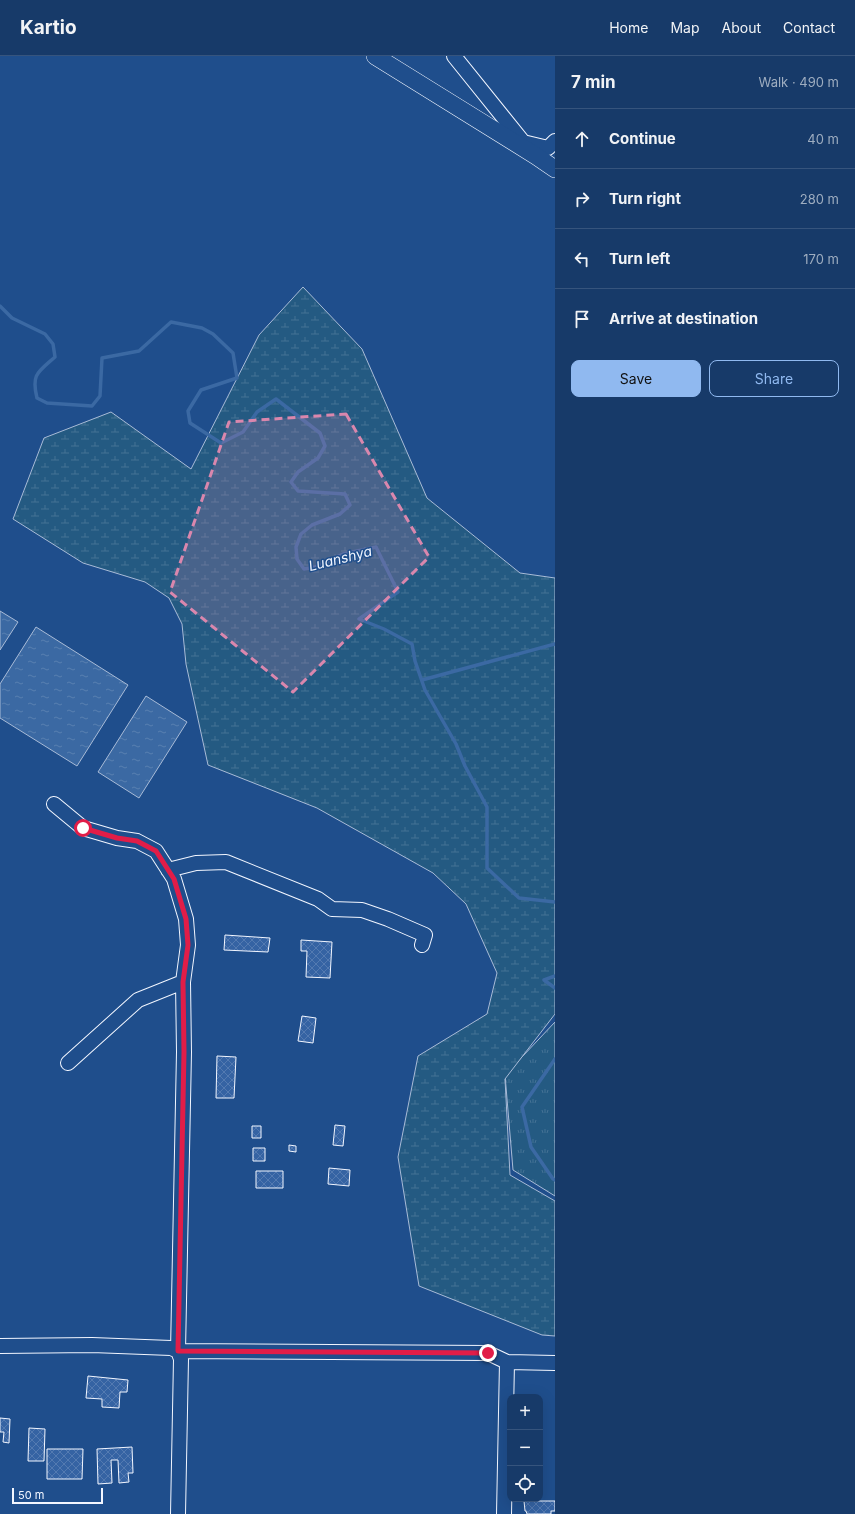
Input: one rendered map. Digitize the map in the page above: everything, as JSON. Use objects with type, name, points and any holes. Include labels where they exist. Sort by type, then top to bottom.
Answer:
[{"type":"main road","points":[[375,56],[555,169]]},
{"type":"street","points":[[454,56],[536,156]]},
{"type":"street","points":[[523,142],[548,148],[555,141]]},
{"type":"street","points":[[54,804],[83,828],[117,838],[137,841],[156,851],[174,879],[186,919],[188,945],[183,982],[184,1052],[178,1351],[181,1359],[178,1514]]},
{"type":"street","points":[[168,870],[196,863],[226,862],[318,899],[332,909],[362,910],[388,918],[425,935],[422,945]]},
{"type":"street","points":[[68,1063],[138,1000],[183,982]]},
{"type":"street","points":[[0,1346],[100,1345],[171,1348],[178,1351],[488,1353],[507,1362],[555,1362]]},
{"type":"street","points":[[504,1514],[507,1362]]},
{"type":"highlighted area","points":[[346,414],[429,557],[293,692],[170,592],[229,422]]},
{"type":"green space","points":[[303,287],[362,349],[427,498],[520,573],[555,578],[555,1014],[505,1079],[510,1175],[555,1201],[555,1336],[542,1335],[419,1286],[398,1157],[418,1056],[487,1014],[497,973],[466,904],[433,873],[317,808],[208,765],[186,664],[182,624],[169,598],[145,582],[83,563],[13,519],[44,438],[111,412],[191,469],[259,335]]},
{"type":"green space","points":[[555,1022],[555,1196],[513,1170],[505,1075]]},
{"type":"water","points":[[0,611],[18,622],[0,650]]},
{"type":"water","points":[[36,627],[128,685],[77,766],[0,718],[0,684]]},
{"type":"water","points":[[146,696],[187,722],[139,798],[98,772]]},
{"type":"building","points":[[225,935],[270,938],[268,952],[224,950]]},
{"type":"building","points":[[301,940],[332,942],[330,978],[306,977],[307,951],[301,951]]},
{"type":"building","points":[[302,1016],[316,1018],[313,1043],[298,1041]]},
{"type":"building","points":[[217,1056],[236,1057],[234,1098],[216,1098]]},
{"type":"building","points":[[335,1125],[345,1126],[343,1146],[333,1145]]},
{"type":"building","points":[[252,1126],[261,1126],[261,1138],[252,1138]]},
{"type":"building","points":[[289,1145],[296,1146],[296,1152],[289,1151]]},
{"type":"building","points":[[253,1148],[265,1148],[265,1161],[253,1161]]},
{"type":"building","points":[[329,1168],[350,1170],[349,1186],[328,1184]]},
{"type":"building","points":[[256,1171],[283,1171],[283,1188],[256,1188]]},
{"type":"building","points":[[88,1376],[128,1380],[127,1392],[120,1392],[119,1408],[102,1407],[102,1399],[86,1398]]},
{"type":"building","points":[[0,1418],[10,1419],[9,1443],[3,1442],[4,1432],[0,1432]]},
{"type":"building","points":[[29,1428],[45,1429],[44,1461],[28,1461]]},
{"type":"building","points":[[132,1447],[133,1473],[128,1473],[129,1482],[119,1483],[118,1460],[111,1460],[112,1483],[98,1484],[97,1449]]},
{"type":"building","points":[[47,1449],[83,1449],[82,1479],[47,1479]]},
{"type":"building","points":[[555,1501],[555,1511],[551,1511],[551,1514],[527,1514],[525,1511],[524,1502]]},
{"type":"waterway","name":"Luanshya","points":[[0,306],[12,318],[45,334],[53,344],[55,357],[37,374],[35,384],[37,398],[47,403],[92,406],[100,396],[102,358],[139,351],[171,322],[202,328],[213,334],[233,353],[237,378],[201,390],[188,411],[190,423],[221,443],[243,432],[257,412],[276,399],[320,433],[325,446],[318,458],[298,472],[291,482],[298,491],[345,494],[350,505],[340,514],[312,525],[301,534],[296,547],[297,559],[304,569],[315,567],[343,554],[376,547],[398,592],[359,619],[384,629],[412,644],[415,661],[425,690],[456,744],[465,766],[487,807],[487,868],[519,898],[555,902]]},
{"type":"waterway","points":[[422,680],[555,644]]},
{"type":"waterway","name":"Luanshya","points":[[555,976],[544,980],[555,988]]},
{"type":"waterway","name":"Luanshya","points":[[555,1059],[522,1107],[531,1147],[555,1180]]},
{"type":"route","points":[[83,828],[117,838],[137,841],[156,851],[174,879],[186,919],[188,945],[183,982],[184,1052],[178,1351],[488,1353]]}]
